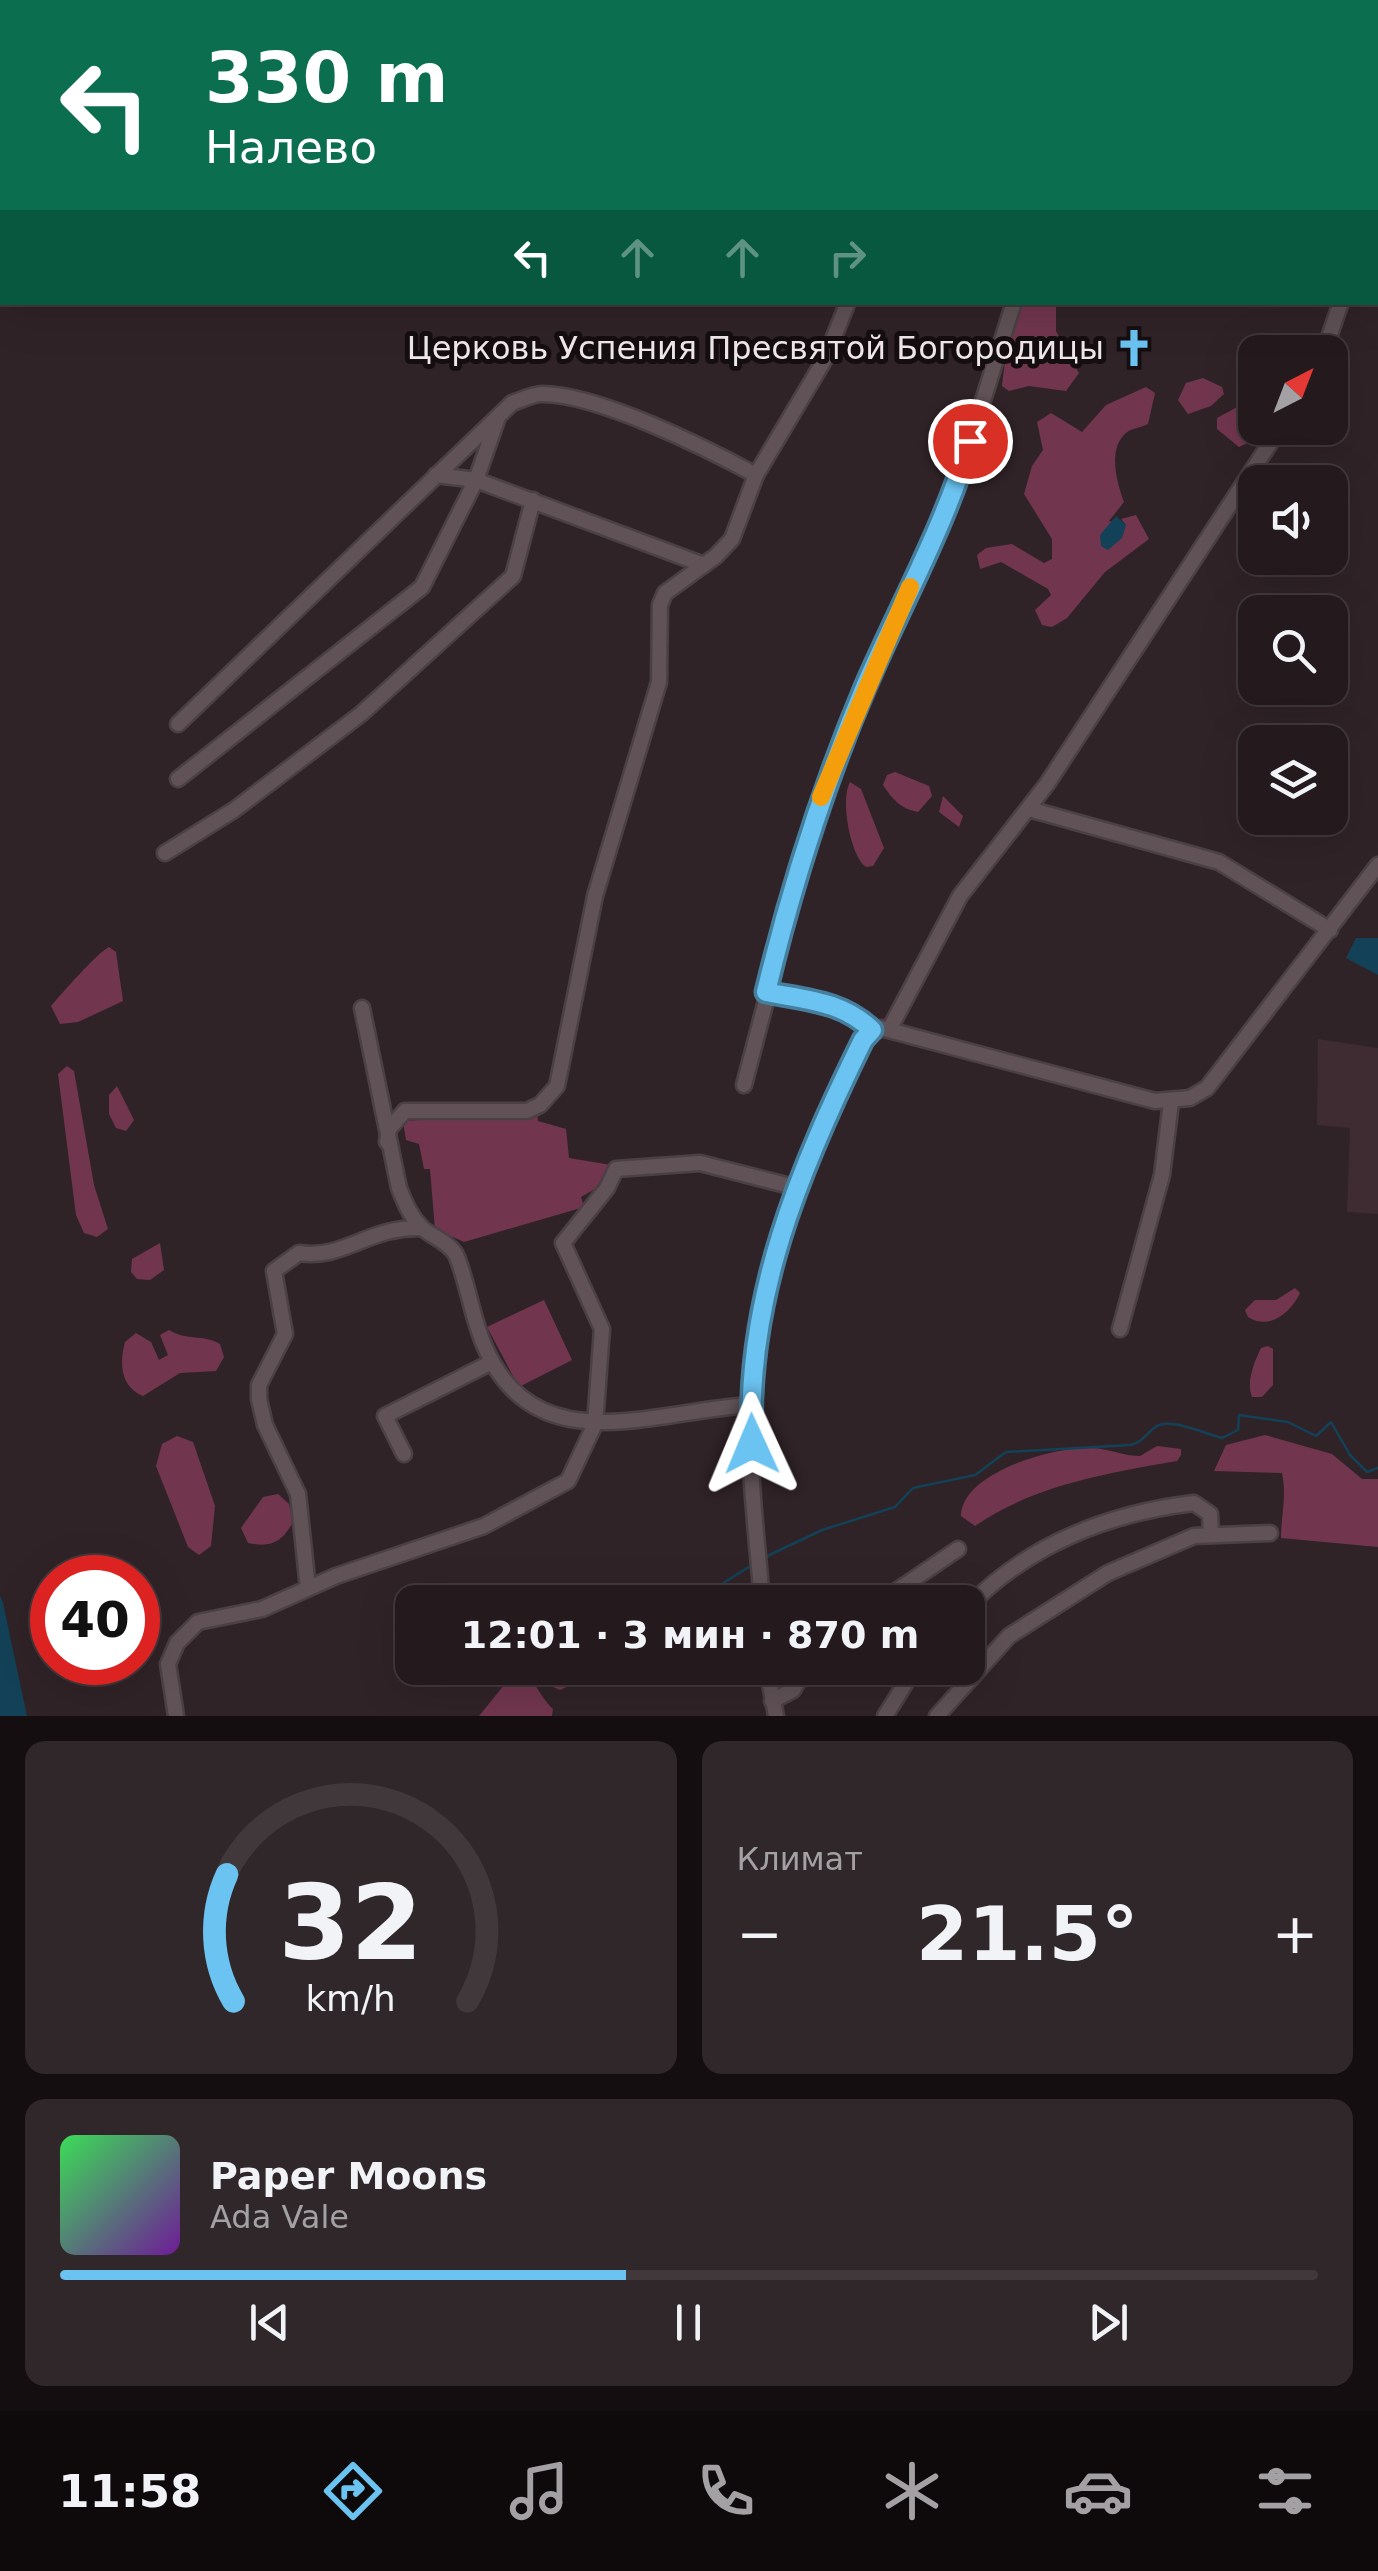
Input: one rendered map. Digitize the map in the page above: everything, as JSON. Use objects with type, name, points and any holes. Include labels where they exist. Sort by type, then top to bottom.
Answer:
[{"type":"street","points":[[388,1142],[389,1129],[405,1110],[527,1110],[540,1106],[557,1086],[595,896],[659,682],[660,605],[664,593],[732,539],[756,475],[824,359],[847,305]]},
{"type":"street","points":[[744,1085],[815,813],[865,688],[958,480],[1013,305]]},
{"type":"street","points":[[1330,335],[1341,305]]},
{"type":"street","points":[[178,724],[512,403],[541,394],[608,409],[699,444],[756,475]]},
{"type":"street","points":[[178,778],[422,587],[476,480],[499,414]]},
{"type":"street","points":[[889,1030],[960,896],[1029,809],[1269,445]]},
{"type":"street","points":[[436,475],[476,480],[704,565]]},
{"type":"street","points":[[166,853],[234,810],[350,724],[513,576],[533,500]]},
{"type":"street","points":[[1029,809],[1219,862],[1330,930]]},
{"type":"street","points":[[766,992],[834,1004],[857,1015],[872,1030],[889,1030],[1170,1102],[1198,1095],[1226,1069],[1378,865]]},
{"type":"street","points":[[362,1008],[388,1142],[409,1212],[422,1228],[456,1252],[492,1362],[523,1402],[540,1412],[595,1424],[750,1405]]},
{"type":"street","points":[[761,1585],[750,1405],[764,1298],[794,1187],[863,1040],[872,1030]]},
{"type":"street","points":[[1120,1329],[1162,1175],[1170,1102]]},
{"type":"street","points":[[176,1716],[168,1664],[198,1622],[262,1609],[330,1579],[484,1526],[568,1480],[580,1448],[595,1424],[602,1328],[564,1243],[607,1188],[612,1174],[624,1166],[700,1163],[794,1187]]},
{"type":"street","points":[[308,1588],[298,1494],[265,1424],[259,1400],[260,1385],[285,1334],[274,1272],[299,1252],[328,1255],[394,1227],[422,1228]]},
{"type":"street","points":[[404,1454],[385,1416],[492,1362]]},
{"type":"street","points":[[568,1418],[580,1448]]},
{"type":"street","points":[[985,1591],[1007,1570],[1116,1518],[1194,1503],[1210,1514],[1212,1534]]},
{"type":"street","points":[[938,1716],[998,1646],[1108,1573],[1212,1534],[1270,1533]]},
{"type":"street","points":[[905,1585],[958,1549]]},
{"type":"street","points":[[306,1556],[330,1579]]},
{"type":"street","points":[[774,1708],[796,1685]]},
{"type":"street","points":[[885,1716],[904,1685]]},
{"type":"shaded area","points":[[1020,305],[1056,305],[1056,331],[1079,373],[1066,391],[1029,386],[1009,391],[1002,386]]},
{"type":"shaded area","points":[[1203,378],[1222,387],[1224,394],[1211,406],[1188,414],[1178,400],[1186,383]]},
{"type":"shaded area","points":[[1146,387],[1155,393],[1148,424],[1131,430],[1120,440],[1115,457],[1124,502],[1109,521],[1126,525],[1121,519],[1136,515],[1149,539],[1105,572],[1067,618],[1052,627],[1042,625],[1035,610],[1051,595],[1048,589],[1001,562],[980,569],[977,555],[986,548],[1012,544],[1044,563],[1052,559],[1052,539],[1024,494],[1032,466],[1043,450],[1037,422],[1051,413],[1082,432],[1106,405]]},
{"type":"shaded area","points":[[1238,407],[1238,445],[1243,445],[1239,447],[1217,429],[1217,418]]},
{"type":"shaded area","points":[[895,772],[929,786],[932,796],[918,812],[898,803],[883,785],[887,775]]},
{"type":"shaded area","points":[[850,782],[861,789],[884,848],[873,866],[866,867],[860,861],[851,840],[846,813]]},
{"type":"shaded area","points":[[943,796],[963,816],[959,827],[939,812]]},
{"type":"shaded area","points":[[109,947],[116,952],[123,1001],[78,1022],[60,1024],[51,1006]]},
{"type":"shaded area","points":[[1318,1039],[1378,1048],[1378,1214],[1347,1212],[1350,1128],[1317,1125]]},
{"type":"shaded area","points":[[67,1066],[74,1071],[94,1185],[108,1229],[97,1237],[84,1233],[76,1215],[58,1074]]},
{"type":"shaded area","points":[[117,1086],[134,1120],[126,1131],[116,1128],[109,1114],[109,1095]]},
{"type":"shaded area","points":[[537,1113],[538,1121],[566,1129],[569,1158],[611,1165],[595,1189],[581,1197],[584,1207],[464,1242],[435,1229],[430,1169],[424,1169],[419,1144],[406,1140],[403,1121]]},
{"type":"shaded area","points":[[160,1243],[164,1270],[150,1280],[137,1279],[131,1272],[132,1259]]},
{"type":"shaded area","points":[[1295,1288],[1300,1293],[1279,1317],[1264,1322],[1248,1317],[1245,1310],[1255,1300],[1276,1300]]},
{"type":"shaded area","points":[[544,1300],[572,1360],[519,1387],[487,1327]]},
{"type":"shaded area","points":[[169,1330],[214,1341],[220,1344],[224,1357],[216,1371],[180,1373],[143,1396],[126,1381],[122,1358],[125,1342],[136,1333],[151,1342],[159,1360],[168,1355],[160,1335]]},
{"type":"shaded area","points":[[1261,1348],[1273,1349],[1273,1385],[1262,1397],[1252,1397],[1253,1366]]},
{"type":"shaded area","points":[[1265,1435],[1332,1454],[1362,1479],[1378,1479],[1378,1547],[1281,1538],[1282,1473],[1214,1471],[1226,1445]]},
{"type":"shaded area","points":[[177,1436],[193,1442],[215,1506],[211,1546],[199,1555],[188,1547],[156,1466],[162,1444]]},
{"type":"shaded area","points":[[1157,1446],[1181,1449],[1181,1455],[1177,1461],[1098,1476],[1047,1491],[975,1526],[961,1516],[966,1500],[978,1486],[1018,1463],[1085,1448],[1140,1456]]},
{"type":"shaded area","points":[[278,1494],[289,1504],[293,1522],[289,1529],[269,1544],[248,1543],[241,1528],[263,1497]]},
{"type":"shaded area","points":[[504,1685],[535,1685],[553,1709],[552,1716],[479,1716]]},
{"type":"water","points":[[1116,516],[1126,525],[1122,538],[1108,550],[1101,546],[1100,535]]},
{"type":"water","points":[[1356,938],[1378,938],[1378,975],[1346,958]]},
{"type":"water","points":[[0,1595],[3,1603],[27,1716],[0,1716]]},
{"type":"waterway","points":[[763,1558],[822,1530],[895,1507],[913,1488],[975,1475],[1006,1452],[1130,1445],[1163,1424],[1222,1438],[1238,1430],[1239,1415],[1288,1422],[1316,1436],[1331,1422],[1350,1455],[1367,1472],[1378,1468]]},
{"type":"waterway","points":[[720,1585],[752,1565]]},
{"type":"slow traffic","points":[[821,797],[910,587]]},
{"type":"place","name":"Церковь Успения Пресвятой Богородицы","points":[[1134,348]]},
{"type":"route","points":[[752,1444],[753,1358],[764,1298],[794,1187],[863,1040],[872,1030],[857,1015],[834,1004],[766,992],[815,813],[865,688],[958,480],[970,441]]}]
